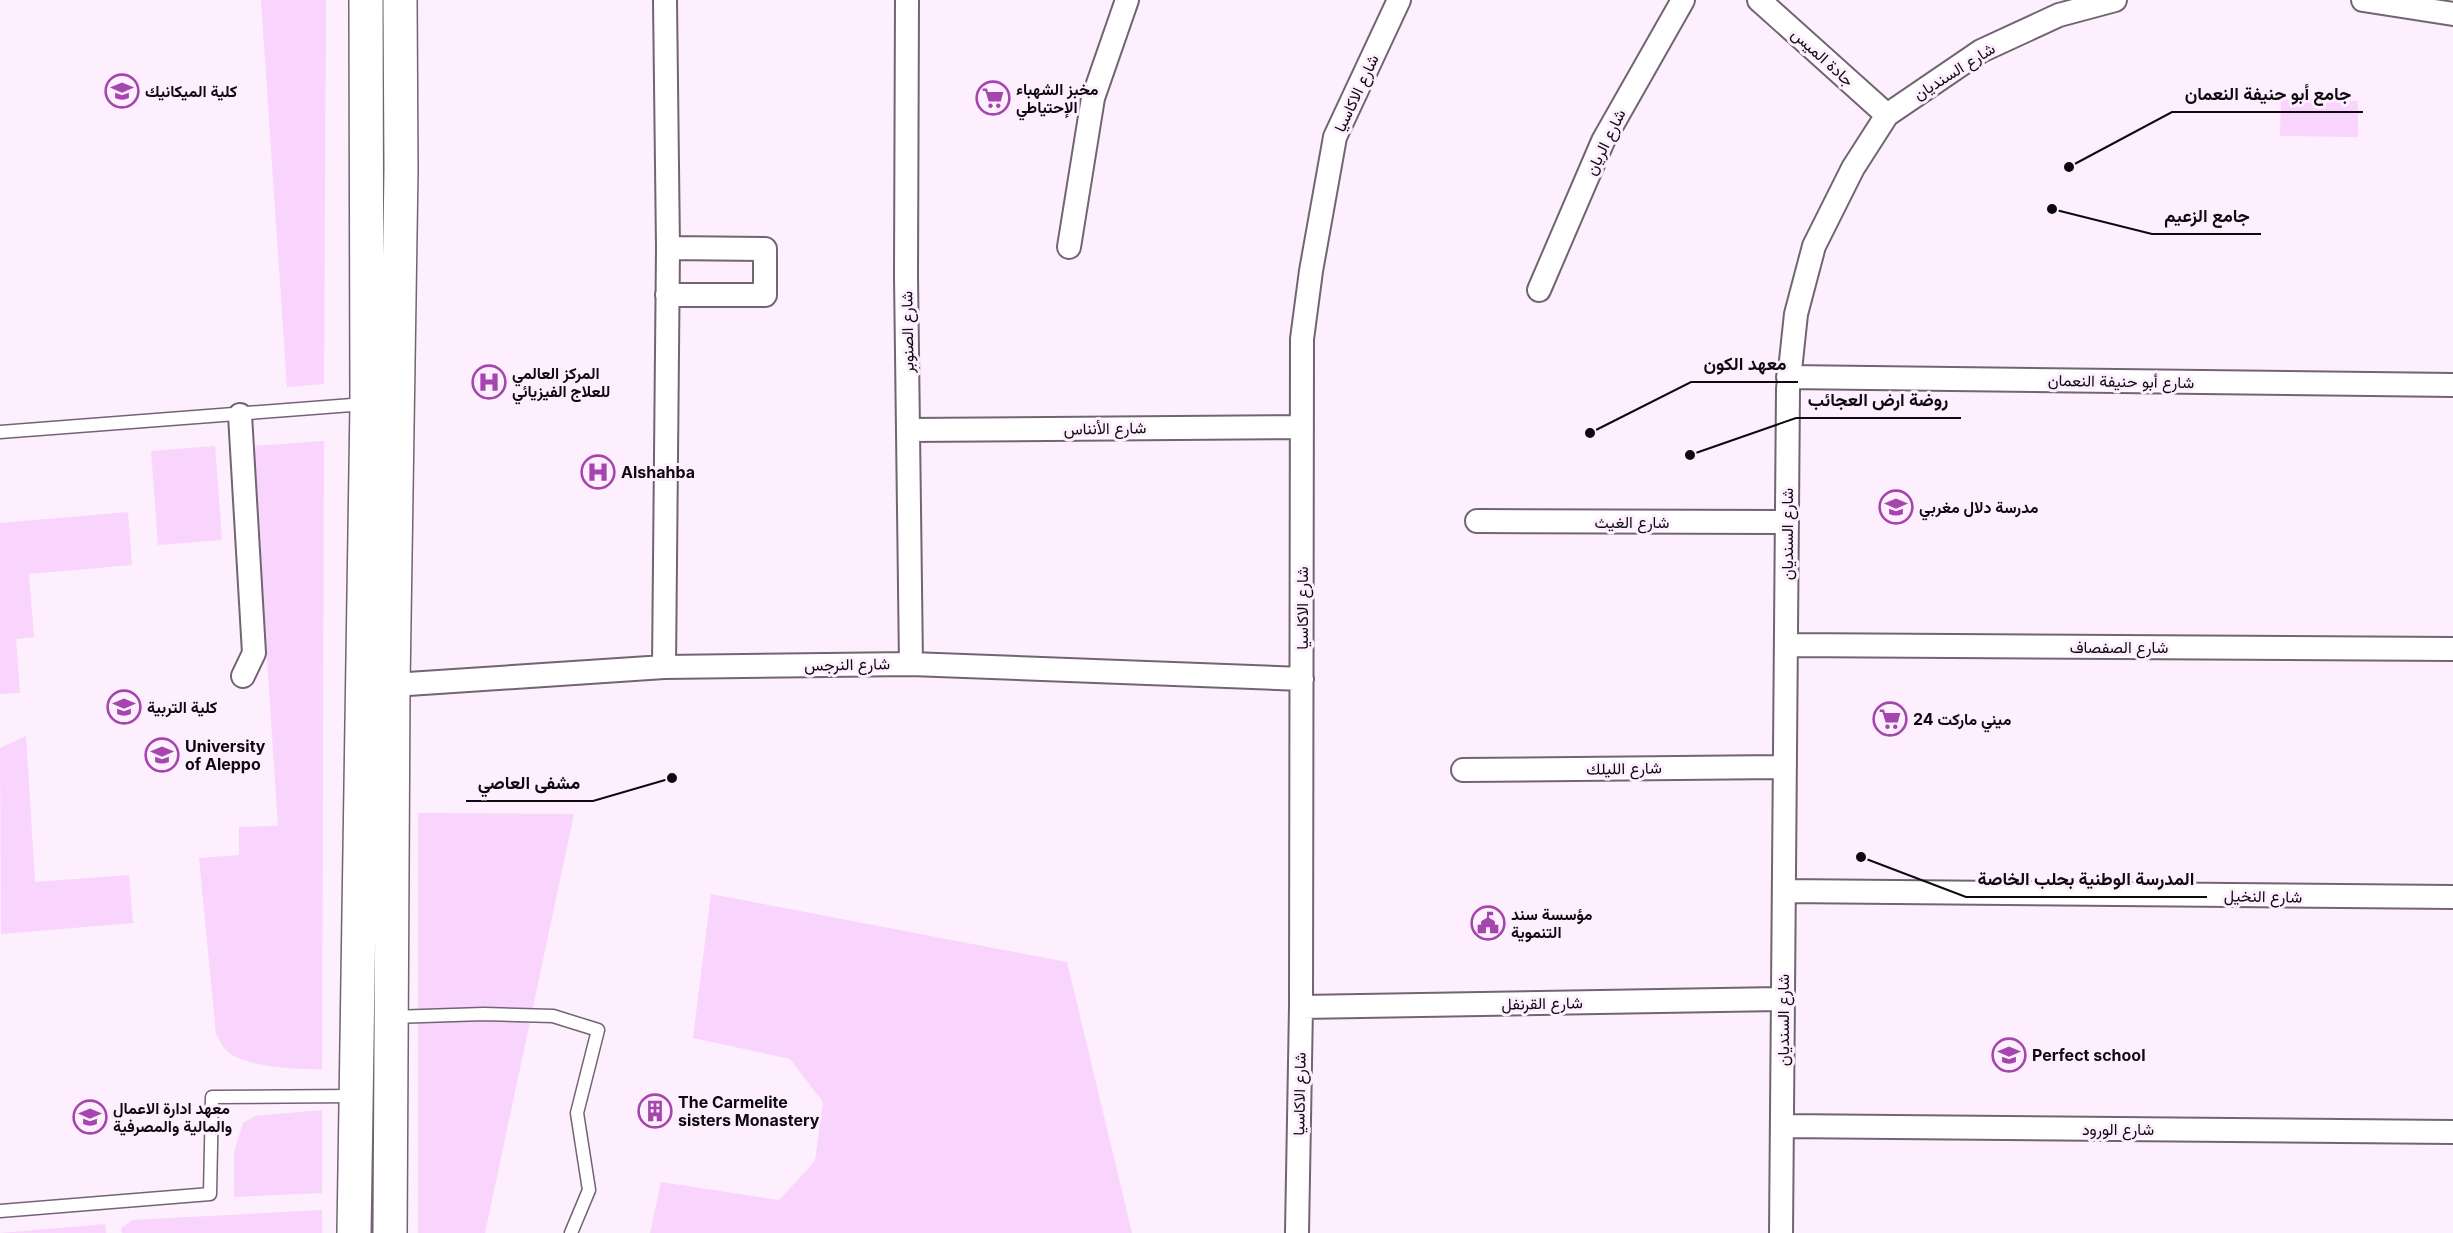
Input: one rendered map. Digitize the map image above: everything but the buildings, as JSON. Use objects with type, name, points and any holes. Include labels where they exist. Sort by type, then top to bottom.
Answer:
[{"type":"main road","points":[[354,1233],[354,1096],[367,404],[366,0]]},
{"type":"main road","points":[[390,1233],[393,685],[401,169],[400,0]]},
{"type":"street","points":[[664,667],[668,248],[665,0]]},
{"type":"street","name":"شارع الصنوبر","points":[[907,0],[906,276],[911,664]]},
{"type":"street","points":[[1069,247],[1093,98],[1127,0]]},
{"type":"street","name":"شارع الاكاسيا","points":[[1297,1233],[1301,1007],[1302,339],[1311,272],[1335,137],[1399,0]]},
{"type":"street","name":"شارع الريان","points":[[1539,290],[1603,141],[1683,0]]},
{"type":"street","name":"جادة الميس","points":[[1759,0],[1887,115]]},
{"type":"street","name":"شارع السنديان","points":[[1781,1233],[1788,377],[1796,314],[1814,246],[1853,168],[1887,115],[1981,51],[2059,15],[2115,0]]},
{"type":"street","points":[[2363,0],[2453,14]]},
{"type":"street","points":[[667,295],[765,296],[765,249],[668,248]]},
{"type":"street","name":"شارع أبو حنيفة النعمان","points":[[1788,377],[2453,385]]},
{"type":"street","points":[[240,415],[254,653],[243,676]]},
{"type":"street","name":"شارع الأنناس","points":[[909,430],[1302,426]]},
{"type":"street","name":"شارع الغيث","points":[[1477,521],[1787,522]]},
{"type":"street","name":"شارع الصفصاف","points":[[1786,645],[2453,649]]},
{"type":"street","name":"شارع النرجس","points":[[393,685],[664,667],[911,664],[1302,680]]},
{"type":"street","name":"شارع الليلك","points":[[1463,770],[1785,767]]},
{"type":"street","name":"شارع النخيل","points":[[1784,891],[2453,897]]},
{"type":"street","name":"شارع القرنفل","points":[[1301,1007],[1783,999]]},
{"type":"street","name":"شارع الورود","points":[[1782,1126],[2453,1132]]},
{"type":"lane","points":[[0,432],[367,404]]},
{"type":"lane","points":[[392,1017],[484,1014],[553,1016],[598,1030],[577,1113],[589,1190],[571,1233]]},
{"type":"lane","points":[[0,1211],[210,1194],[212,1097],[354,1096]]},
{"type":"shaded area","points":[[261,0],[326,0],[324,384],[287,387]]},
{"type":"shaded area","points":[[2281,99],[2358,101],[2358,137],[2280,136]]},
{"type":"shaded area","points":[[324,441],[322,1069],[300,1069],[257,1064],[234,1056],[226,1050],[216,1034],[199,858],[239,855],[239,827],[278,826],[253,446]]},
{"type":"shaded area","points":[[215,446],[222,540],[158,545],[151,451]]},
{"type":"shaded area","points":[[128,512],[132,565],[29,574],[34,637],[16,639],[20,693],[0,694],[0,523]]},
{"type":"shaded area","points":[[26,736],[35,882],[129,875],[133,923],[1,934],[0,748]]},
{"type":"shaded area","points":[[418,813],[574,814],[485,1233],[418,1233]]},
{"type":"shaded area","points":[[711,894],[1067,962],[1132,1233],[650,1233],[661,1182],[779,1200],[815,1161],[823,1102],[790,1059],[693,1038]]},
{"type":"shaded area","points":[[322,1110],[322,1193],[234,1197],[234,1152],[243,1123],[255,1116]]},
{"type":"shaded area","points":[[322,1210],[322,1233],[122,1233],[121,1228],[133,1220]]},
{"type":"shaded area","points":[[105,1224],[106,1233],[0,1233]]},
{"type":"place","name":"كلية الميكانيك","points":[[122,91]]},
{"type":"place","name":"مخبز الشهباء الإحتياطي","points":[[993,98]]},
{"type":"place","name":"جامع أبو حنيفة النعمان","points":[[2069,167]]},
{"type":"place","name":"جامع الزعيم","points":[[2052,209]]},
{"type":"place","name":"المركز العالمي للعلاج الفيزيائي","points":[[489,382]]},
{"type":"place","name":"معهد الكون","points":[[1590,433]]},
{"type":"place","name":"روضة ارض العجائب","points":[[1690,455]]},
{"type":"place","name":"Alshahba","points":[[598,472]]},
{"type":"place","name":"مدرسة دلال مغربي","points":[[1896,507]]},
{"type":"place","name":"كلية التربية","points":[[124,707]]},
{"type":"place","name":"ميني ماركت 24","points":[[1890,719]]},
{"type":"place","name":"University of Aleppo","points":[[162,755]]},
{"type":"place","name":"مشفى العاصي","points":[[672,778]]},
{"type":"place","name":"المدرسة الوطنية بحلب الخاصة","points":[[1861,857]]},
{"type":"place","name":"مؤسسة سند التنموية","points":[[1488,923]]},
{"type":"place","name":"Perfect school","points":[[2009,1055]]},
{"type":"place","name":"The Carmelite sisters Monastery","points":[[655,1111]]},
{"type":"place","name":"معهد ادارة الاعمال والمالية والمصرفية","points":[[90,1117]]}]
